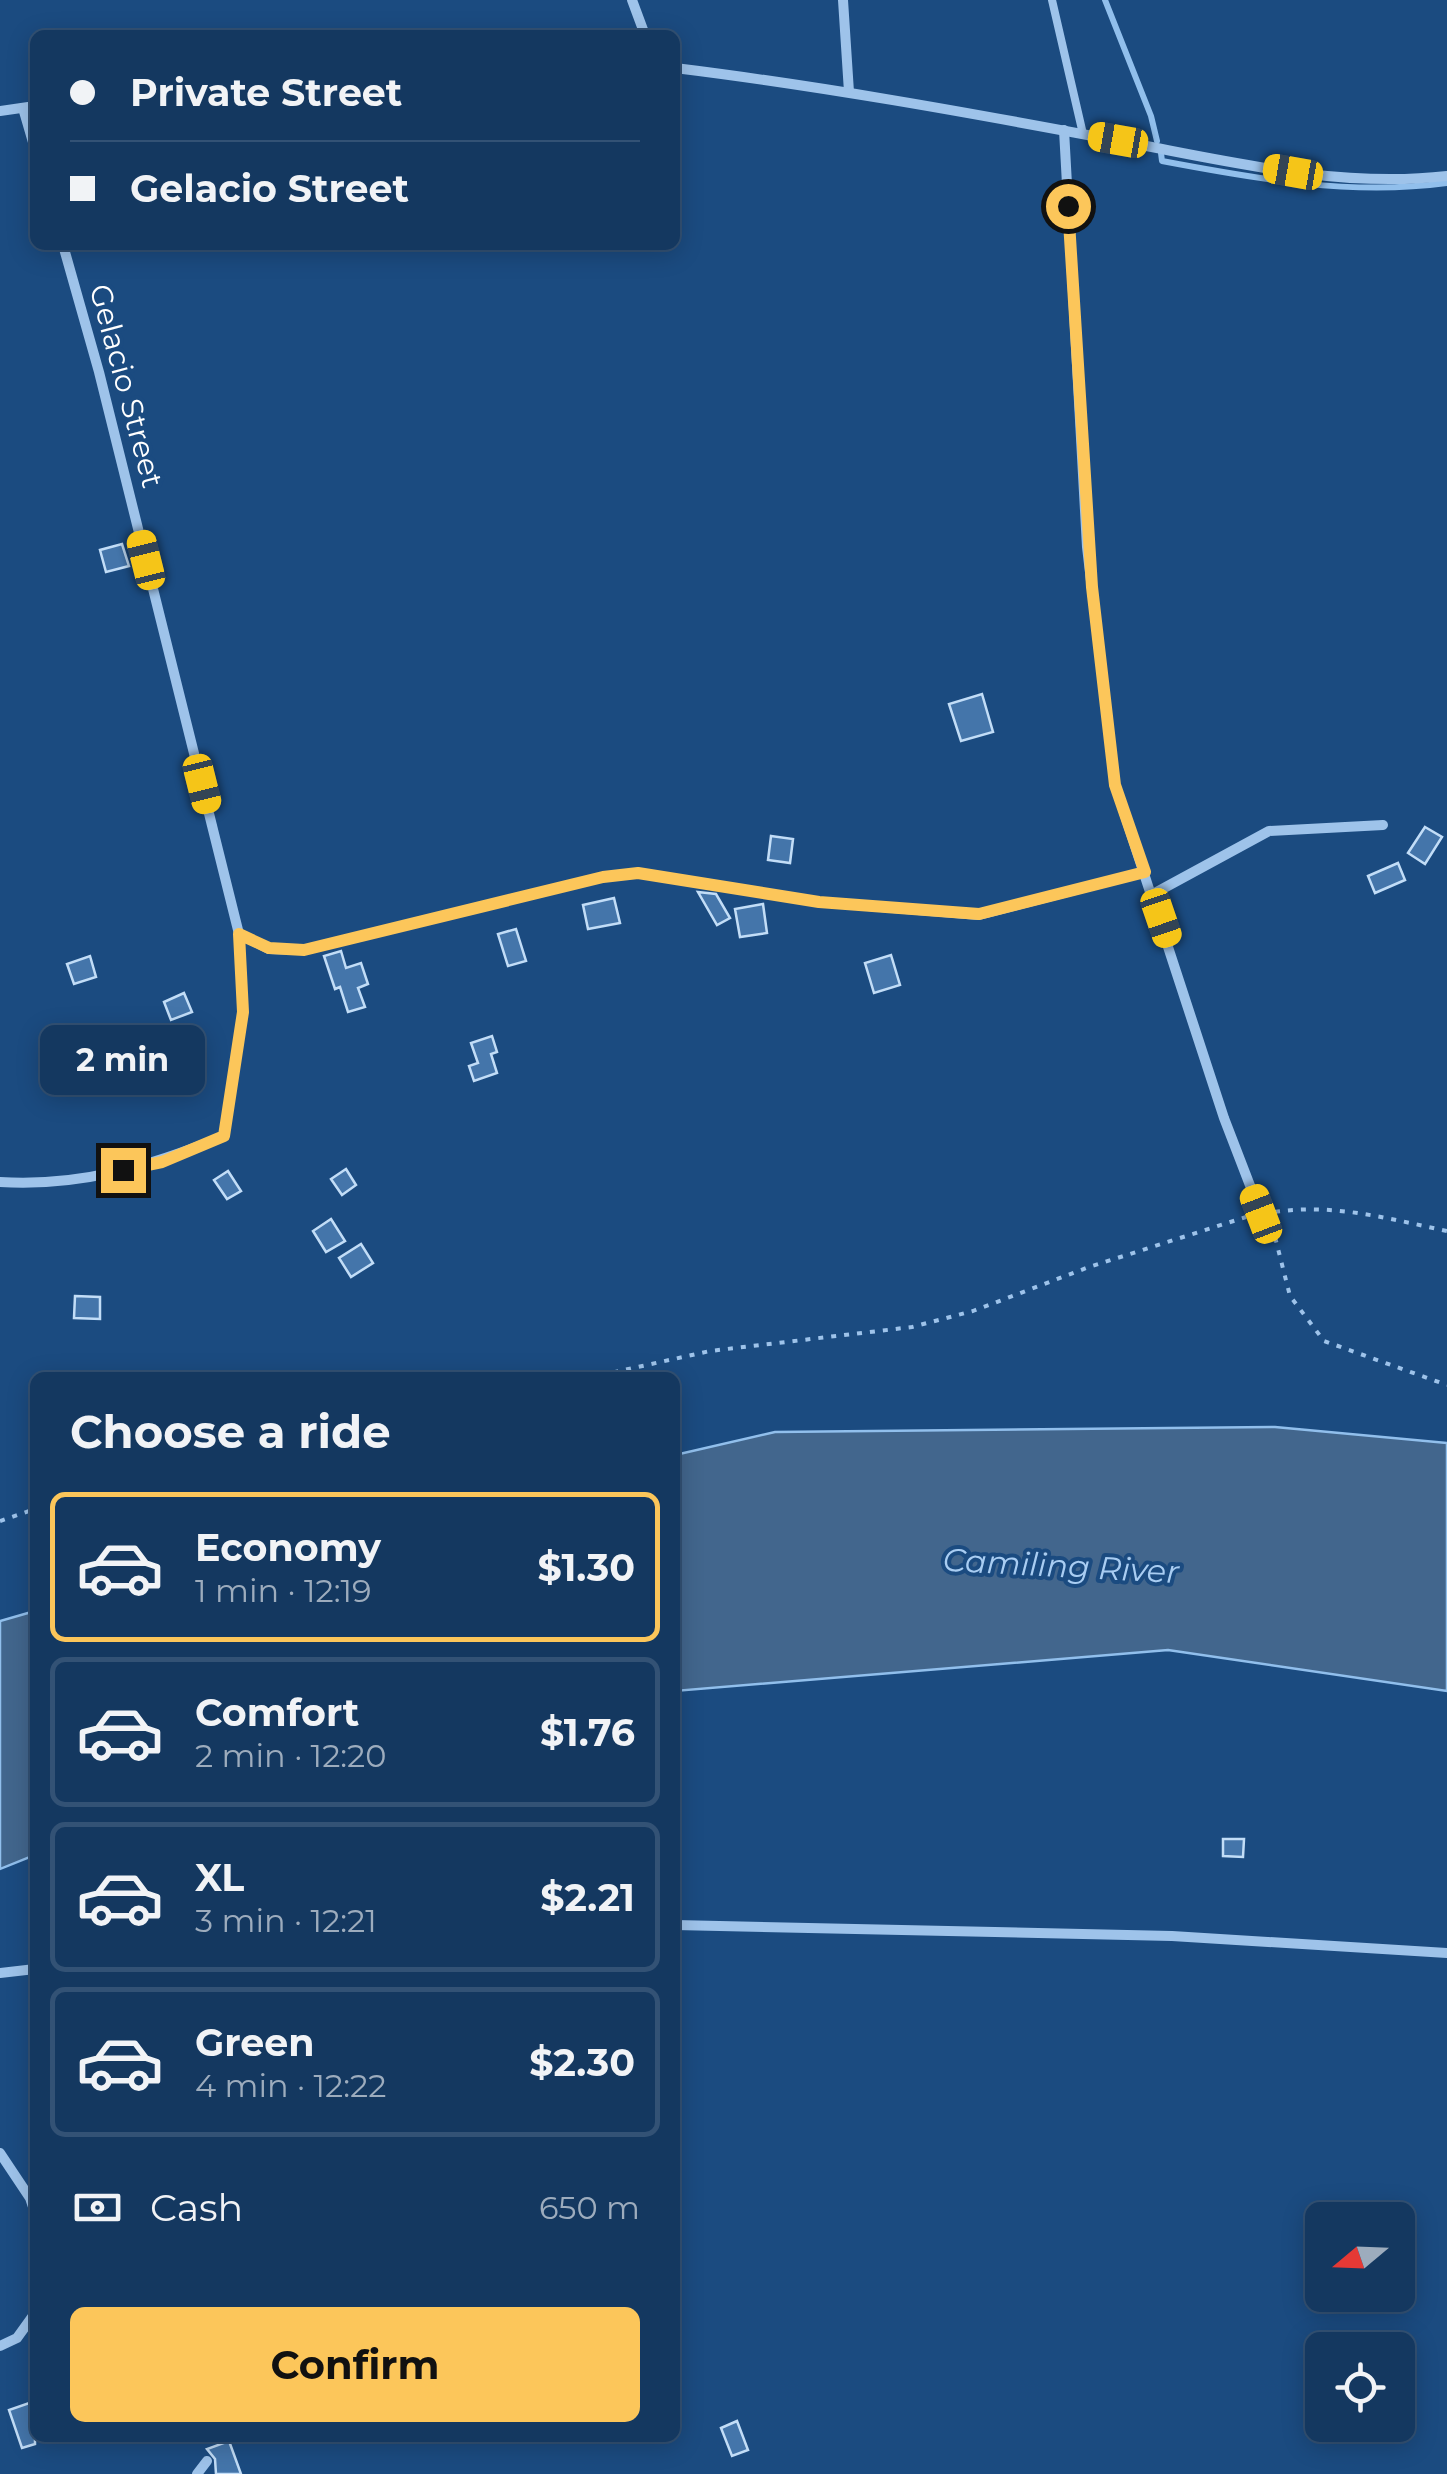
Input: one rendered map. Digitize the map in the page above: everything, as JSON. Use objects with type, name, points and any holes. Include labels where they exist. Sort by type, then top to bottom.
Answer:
[{"type":"street","points":[[632,0],[643,30]]},
{"type":"street","points":[[843,0],[849,92]]},
{"type":"street","points":[[680,69],[849,92],[1293,172],[1398,180],[1447,176]]},
{"type":"street","points":[[0,110],[29,107]]},
{"type":"street","points":[[1064,130],[1088,547],[1115,785],[1224,1118],[1261,1214]]},
{"type":"street","name":"Gelacio Street","points":[[0,1182],[45,1185],[162,1162],[224,1136],[243,1012],[239,934],[99,372],[63,250]]},
{"type":"street","points":[[1153,894],[1269,831],[1383,825]]},
{"type":"street","points":[[239,934],[269,948],[304,950],[603,877],[638,873],[819,902],[979,914],[1145,872]]},
{"type":"street","points":[[680,1925],[1172,1936],[1447,1953]]},
{"type":"street","points":[[0,1974],[30,1971]]},
{"type":"street","points":[[0,2152],[30,2198]]},
{"type":"street","points":[[0,2346],[17,2338],[30,2319]]},
{"type":"street","points":[[197,2474],[207,2462]]},
{"type":"lane","points":[[1052,0],[1083,134]]},
{"type":"path","points":[[1447,1231],[1374,1215],[1308,1207],[1272,1212],[1272,1231],[1290,1296],[1324,1341],[1447,1385]]},
{"type":"path","points":[[615,1372],[710,1351],[862,1336],[912,1327],[973,1312],[1089,1267],[1261,1214]]},
{"type":"path","points":[[0,1521],[30,1511]]},
{"type":"water","name":"Camiling River","points":[[1275,1427],[1447,1443],[1447,1691],[1168,1650],[680,1691],[680,1454],[775,1432]]},
{"type":"water","points":[[30,1612],[30,1857],[0,1869],[0,1621]]},
{"type":"building","points":[[122,544],[129,566],[106,572],[100,550]]},
{"type":"building","points":[[982,694],[993,732],[961,741],[949,704]]},
{"type":"building","points":[[1425,827],[1442,837],[1425,864],[1408,853]]},
{"type":"building","points":[[771,836],[793,839],[790,863],[768,860]]},
{"type":"building","points":[[1398,863],[1405,880],[1375,893],[1368,876]]},
{"type":"building","points":[[698,892],[716,894],[730,918],[717,925]]},
{"type":"building","points":[[614,898],[620,923],[588,929],[583,905]]},
{"type":"building","points":[[763,904],[767,933],[740,937],[735,909]]},
{"type":"building","points":[[516,929],[526,961],[508,966],[498,934]]},
{"type":"building","points":[[341,951],[346,968],[361,963],[368,984],[358,988],[365,1007],[348,1012],[324,956]]},
{"type":"building","points":[[891,955],[900,985],[874,993],[865,963]]},
{"type":"building","points":[[90,956],[96,977],[74,984],[67,964]]},
{"type":"building","points":[[184,993],[192,1012],[171,1020],[164,1002]]},
{"type":"building","points":[[492,1036],[497,1052],[491,1054],[497,1073],[474,1081],[469,1066],[478,1063],[471,1043]]},
{"type":"building","points":[[346,1169],[356,1185],[342,1195],[331,1179]]},
{"type":"building","points":[[228,1171],[241,1191],[227,1199],[214,1180]]},
{"type":"building","points":[[331,1219],[345,1241],[326,1252],[313,1231]]},
{"type":"building","points":[[361,1244],[373,1263],[351,1277],[339,1258]]},
{"type":"building","points":[[75,1296],[100,1297],[100,1319],[74,1318]]},
{"type":"building","points":[[1223,1839],[1244,1839],[1243,1857],[1223,1856]]},
{"type":"building","points":[[30,2403],[30,2442],[35,2444],[22,2448],[9,2410]]},
{"type":"building","points":[[737,2421],[748,2450],[732,2456],[721,2428]]},
{"type":"building","points":[[229,2442],[241,2474],[216,2474],[215,2459],[207,2449]]},
{"type":"waterway","points":[[1105,0],[1151,116],[1157,141]]},
{"type":"waterway","points":[[1161,153],[1162,161],[1304,184],[1375,188],[1447,183]]},
{"type":"route","points":[[123,1170],[162,1162],[224,1136],[243,1012],[239,934],[269,948],[304,950],[603,877],[638,873],[819,902],[979,914],[1145,872],[1115,785],[1092,587],[1068,206]]}]
